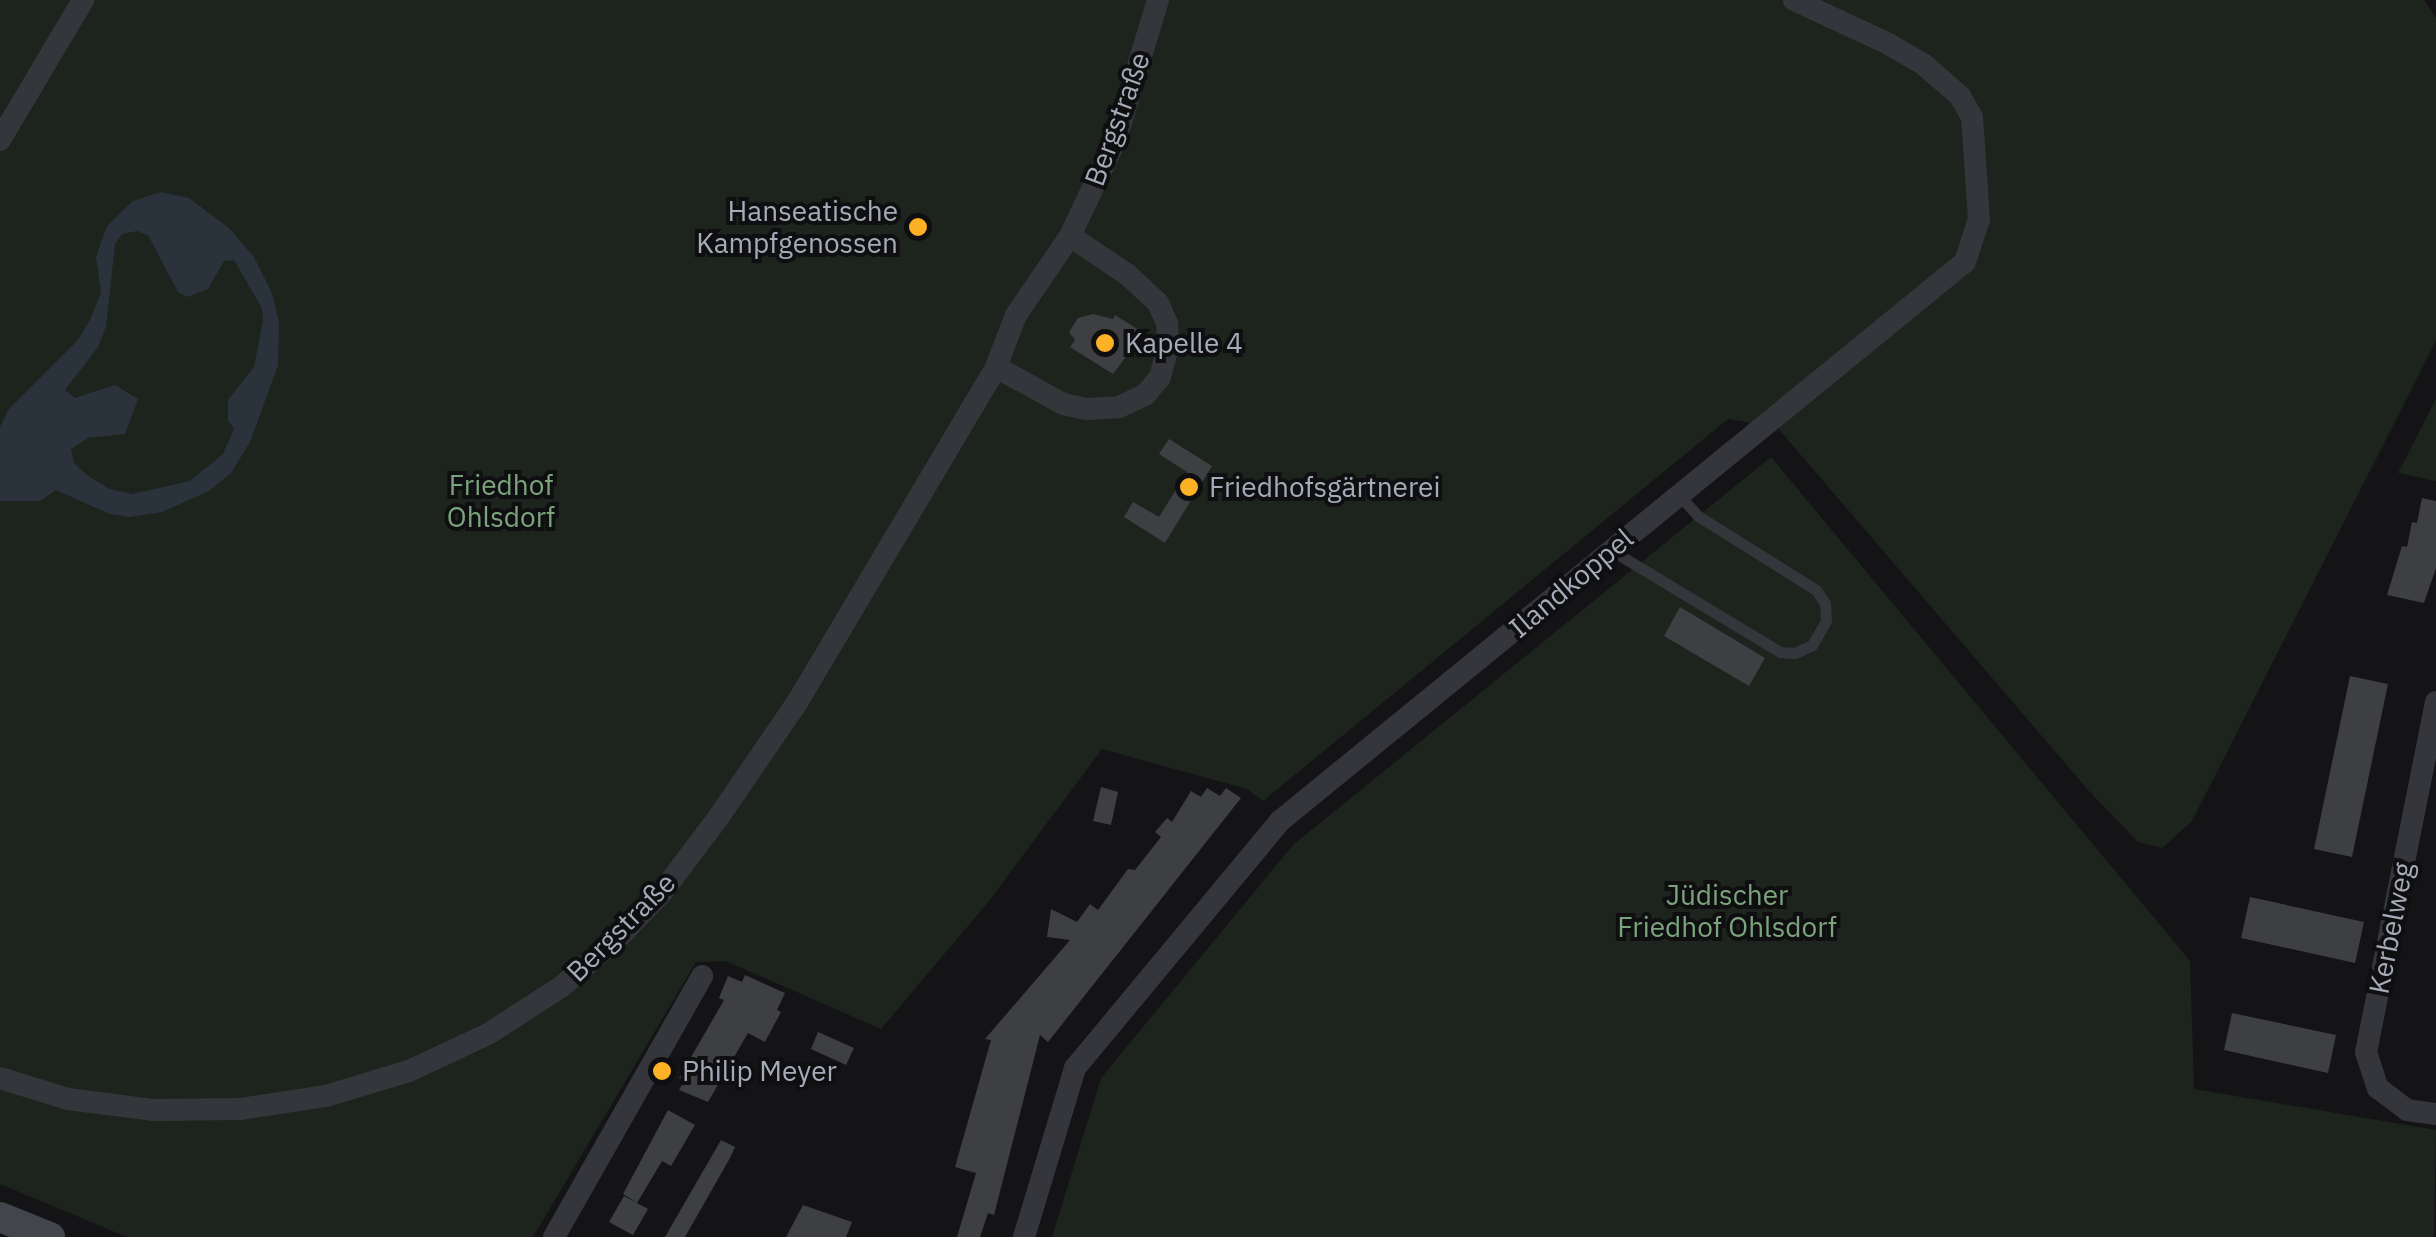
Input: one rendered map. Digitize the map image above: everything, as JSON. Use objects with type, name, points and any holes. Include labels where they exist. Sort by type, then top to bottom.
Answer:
[{"type":"main road","points":[[0,1216],[50,1237]]},
{"type":"street","points":[[0,140],[83,0]]},
{"type":"street","name":"Bergstraße","points":[[0,1078],[68,1099],[154,1110],[240,1109],[326,1096],[409,1070],[456,1049],[560,987],[621,935],[663,890],[798,701],[996,367],[1026,298],[1070,236],[1116,139],[1158,0]]},
{"type":"street","name":"Ilandkoppel","points":[[1024,1237],[1075,1068],[1260,841],[1310,794],[1965,262],[1979,219],[1972,117],[1960,96],[1923,64],[1889,44],[1794,0]]},
{"type":"street","points":[[996,367],[1063,404],[1086,408],[1120,407],[1145,395],[1160,377],[1168,348],[1167,323],[1158,303],[1128,275],[1070,236]]},
{"type":"street","name":"Kerbelweg","points":[[2436,702],[2366,1052],[2378,1088],[2408,1110],[2436,1114]]},
{"type":"street","points":[[554,1237],[702,976]]},
{"type":"lane","points":[[1610,550],[1780,652],[1795,653],[1812,646],[1826,620],[1825,603],[1816,590],[1698,516],[1678,494]]},
{"type":"green space","name":"Friedhof Ohlsdorf","points":[[0,0],[2424,0],[2436,18],[2436,341],[2192,821],[2162,848],[2138,842],[2089,791],[1777,427],[1728,419],[1263,801],[1247,789],[1102,749],[989,901],[881,1029],[726,961],[696,962],[533,1237],[127,1237],[0,1184]]},
{"type":"green space","points":[[2436,399],[2436,481],[2398,473]]},
{"type":"green space","name":"Jüdischer Friedhof Ohlsdorf","points":[[1771,457],[2190,961],[2194,1089],[2436,1130],[2434,1237],[1052,1237],[1101,1078],[1293,845]]},
{"type":"shaded area","points":[[161,192],[189,198],[229,228],[254,257],[272,293],[279,323],[278,365],[250,442],[231,473],[209,491],[162,512],[129,517],[110,514],[56,490],[40,501],[0,501],[0,427],[9,409],[77,341],[90,320],[101,293],[96,257],[107,226],[133,201]],"holes":[[[137,231],[148,235],[178,292],[187,297],[208,289],[224,261],[234,260],[262,308],[263,321],[254,367],[228,400],[228,420],[234,429],[223,454],[190,481],[132,494],[110,489],[88,476],[74,463],[71,449],[88,438],[125,434],[138,399],[115,385],[75,398],[65,390],[98,347],[106,327],[115,244],[122,234]]]},
{"type":"building","name":"Kapelle 4","points":[[1093,314],[1113,319],[1115,315],[1144,333],[1113,374],[1070,347],[1075,340],[1069,332],[1078,318]]},
{"type":"building","name":"Friedhofsgärtnerei","points":[[1169,439],[1212,466],[1165,543],[1124,517],[1133,502],[1159,517],[1187,472],[1159,454]]},
{"type":"building","points":[[2422,498],[2436,501],[2436,568],[2424,603],[2387,595],[2402,546],[2407,547],[2412,522],[2417,523]]},
{"type":"building","points":[[1680,607],[1765,658],[1749,686],[1664,636]]},
{"type":"building","points":[[2350,676],[2388,684],[2352,857],[2314,849]]},
{"type":"building","points":[[1101,787],[1118,792],[1111,825],[1093,821]]},
{"type":"building","points":[[1207,788],[1220,796],[1226,788],[1241,798],[1048,1042],[1040,1035],[994,1215],[988,1213],[980,1237],[957,1237],[976,1173],[955,1167],[991,1040],[985,1039],[1070,940],[1047,937],[1051,909],[1077,922],[1090,904],[1098,910],[1128,869],[1135,870],[1161,837],[1155,832],[1167,818],[1172,822],[1191,791],[1201,797]]},
{"type":"building","points":[[2250,897],[2364,922],[2355,963],[2241,938]]},
{"type":"building","points":[[745,975],[785,993],[777,1010],[781,1012],[765,1042],[748,1033],[708,1102],[679,1090],[684,1081],[679,1078],[724,1000],[719,998],[728,976],[742,982]]},
{"type":"building","points":[[2232,1013],[2336,1035],[2328,1073],[2224,1050]]},
{"type":"building","points":[[818,1032],[854,1048],[846,1065],[811,1049]]},
{"type":"building","points":[[668,1110],[695,1125],[671,1166],[662,1161],[637,1203],[623,1194]]},
{"type":"building","points":[[721,1140],[735,1147],[685,1237],[665,1237]]},
{"type":"building","points":[[624,1196],[648,1209],[633,1235],[609,1222]]},
{"type":"building","points":[[803,1205],[852,1222],[846,1237],[786,1237]]},
{"type":"place","name":"Hanseatische Kampfgenossen","points":[[918,227]]},
{"type":"place","name":"Kapelle 4","points":[[1105,343]]},
{"type":"place","name":"Friedhofsgärtnerei","points":[[1189,487]]},
{"type":"place","name":"Philip Meyer","points":[[662,1071]]}]
